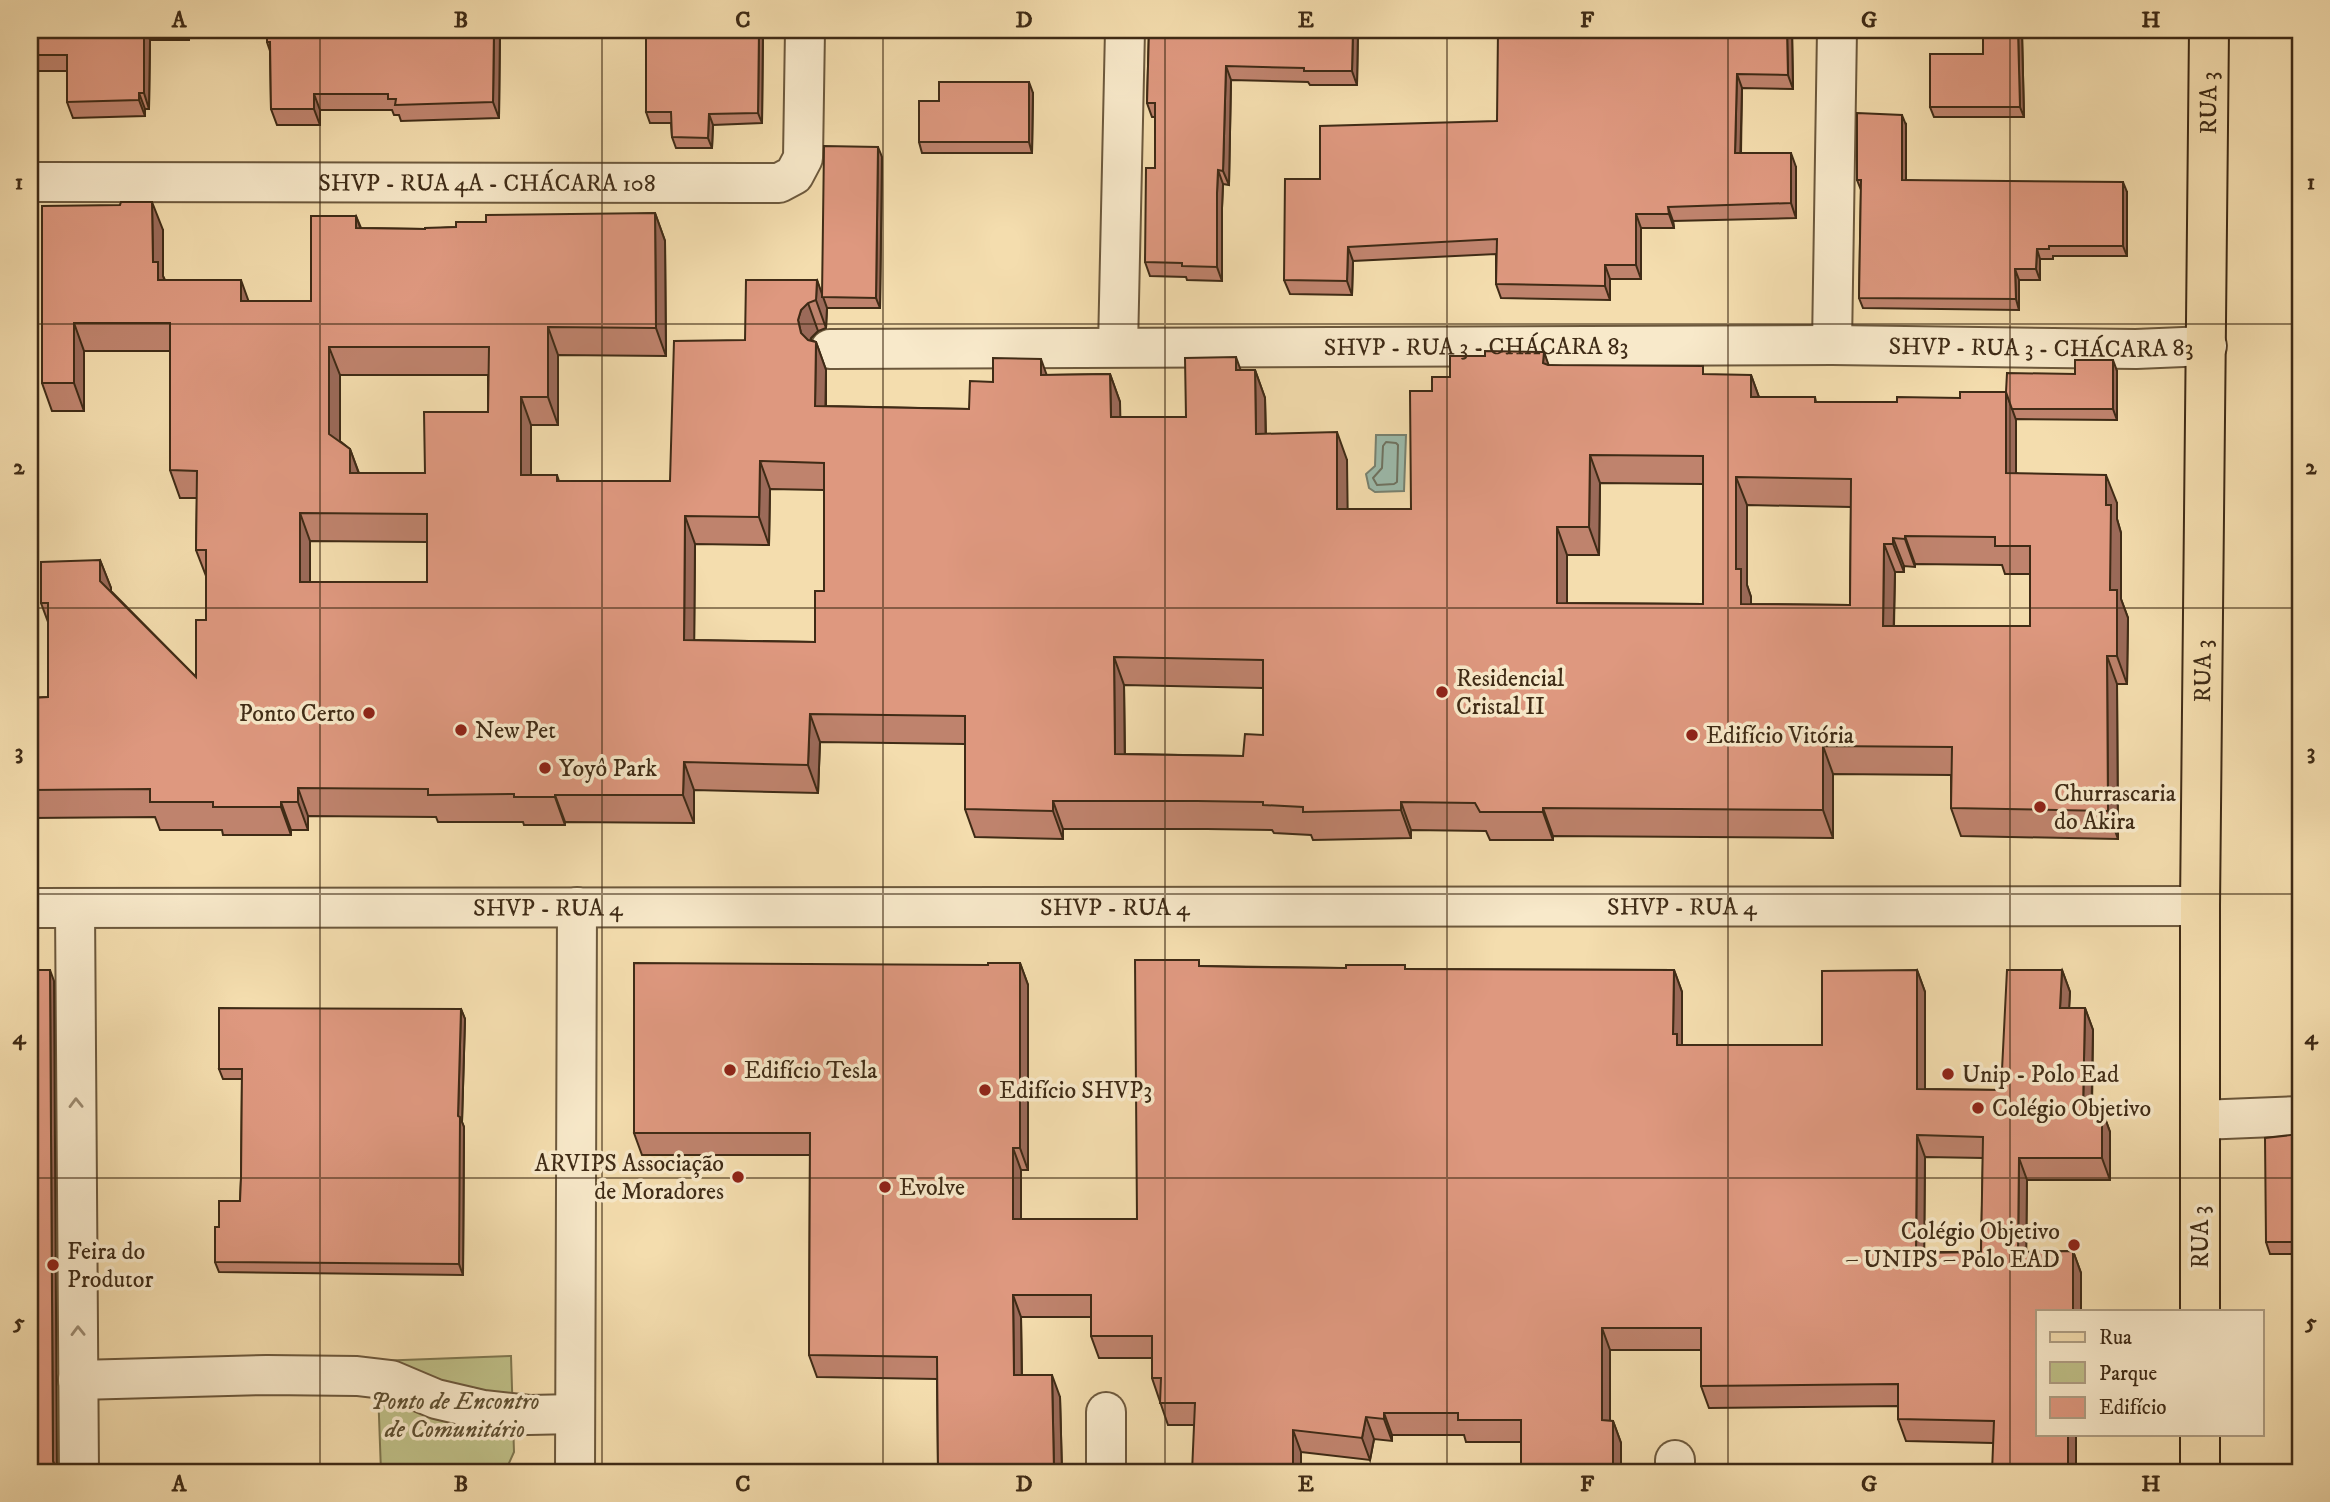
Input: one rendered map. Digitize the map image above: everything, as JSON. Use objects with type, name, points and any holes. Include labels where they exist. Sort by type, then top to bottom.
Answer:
[{"type":"main road","name":"RUA 3","points":[[2200,1310],[2200,906],[2209,30]]},
{"type":"main road","points":[[2200,1436],[2200,1472]]},
{"type":"street","name":"SHVP - RUA 4A - CHÁCARA 108","points":[[30,182],[779,183],[794,176],[803,158],[805,30]]},
{"type":"street","points":[[1118,347],[1125,30]]},
{"type":"street","points":[[1832,345],[1837,30]]},
{"type":"street","name":"SHVP - RUA 3 - CHÁCARA 83","points":[[830,349],[1832,345],[2136,349],[2207,346]]},
{"type":"street","name":"SHVP - RUA 4","points":[[30,908],[2200,906]]},
{"type":"street","points":[[575,1472],[577,907]]},
{"type":"street","points":[[75,908],[79,1472]]},
{"type":"street","points":[[2200,1120],[2300,1116]]},
{"type":"street","points":[[78,1380],[267,1375],[357,1376],[391,1380],[436,1399],[483,1410],[529,1415],[575,1414]]},
{"type":"street","points":[[1106,1412],[1106,1472]]},
{"type":"green space","name":"Ponto de Encontro de Comunitário","points":[[511,1356],[514,1452],[505,1472],[381,1472],[377,1361]]},
{"type":"water","points":[[1376,435],[1406,435],[1404,491],[1375,492],[1369,488],[1366,474],[1375,466]]},
{"type":"building","points":[[30,30],[144,30],[144,93],[139,93],[139,100],[67,102],[67,55],[30,55]]},
{"type":"building","points":[[267,30],[494,30],[493,102],[395,105],[396,99],[388,99],[388,94],[314,94],[314,109],[271,109],[270,42],[267,42]]},
{"type":"building","points":[[646,30],[759,30],[758,113],[709,114],[708,138],[672,137],[671,112],[646,112]]},
{"type":"building","points":[[1149,30],[1353,30],[1352,71],[1226,66],[1223,171],[1218,170],[1217,267],[1145,262],[1146,168],[1155,168],[1155,103],[1147,103]]},
{"type":"building","points":[[1498,30],[1787,30],[1788,75],[1737,74],[1735,153],[1791,153],[1791,203],[1668,207],[1669,214],[1636,214],[1636,265],[1605,265],[1605,286],[1496,284],[1497,239],[1348,247],[1347,281],[1284,280],[1285,179],[1320,179],[1320,126],[1497,121]]},
{"type":"building","points":[[1983,30],[2018,30],[2020,107],[1930,107],[1930,54],[1983,54]]},
{"type":"building","points":[[939,82],[1029,82],[1029,142],[919,142],[919,101],[939,101]]},
{"type":"building","points":[[1857,113],[1902,115],[1902,180],[2123,182],[2123,246],[2049,246],[2049,249],[2037,249],[2036,269],[2015,269],[2016,299],[1859,298],[1861,180],[1857,180]]},
{"type":"building","points":[[824,146],[878,147],[876,298],[822,297]]},
{"type":"building","points":[[121,202],[152,202],[153,262],[158,262],[158,280],[241,280],[241,301],[311,301],[311,216],[356,216],[356,228],[425,229],[456,227],[456,222],[486,222],[486,215],[655,213],[656,328],[548,327],[548,397],[521,397],[521,475],[557,475],[557,481],[670,481],[674,341],[745,340],[746,280],[817,280],[816,300],[801,310],[798,320],[801,333],[808,340],[816,342],[815,406],[969,409],[970,381],[993,382],[993,358],[1041,359],[1041,375],[1110,374],[1111,417],[1186,417],[1185,358],[1236,357],[1236,370],[1255,370],[1256,434],[1337,432],[1337,509],[1411,509],[1410,391],[1432,391],[1432,377],[1450,377],[1450,356],[1485,356],[1485,351],[1544,352],[1543,363],[1548,365],[1703,366],[1703,374],[1751,375],[1751,397],[1815,397],[1815,402],[1897,402],[1897,397],[1960,398],[1960,392],[2006,392],[2006,473],[2106,475],[2106,505],[2111,505],[2110,590],[2117,590],[2117,656],[2107,656],[2108,811],[1951,808],[1952,747],[1823,746],[1823,810],[1543,808],[1543,812],[1480,812],[1475,803],[1401,802],[1401,810],[1303,812],[1303,807],[1263,805],[1263,802],[1197,801],[1053,801],[1053,811],[965,809],[965,716],[810,714],[808,765],[684,762],[683,795],[514,797],[514,794],[428,795],[428,789],[298,788],[298,802],[281,802],[281,807],[213,807],[213,802],[150,802],[150,789],[30,790],[30,698],[48,697],[48,603],[41,603],[41,562],[100,560],[100,581],[196,677],[196,620],[206,620],[206,550],[196,550],[197,471],[170,470],[170,323],[74,323],[74,383],[42,383],[42,206],[120,205]],"holes":[[[329,347],[489,347],[488,412],[424,412],[425,473],[350,473],[350,449],[329,434]],[[1590,455],[1703,456],[1703,604],[1557,603],[1557,527],[1589,527]],[[760,461],[824,463],[824,591],[815,591],[815,642],[684,640],[685,516],[759,517]],[[1736,477],[1851,479],[1850,605],[1741,604],[1741,569],[1736,569]],[[300,513],[427,514],[427,582],[300,582]],[[1995,537],[1995,546],[2030,546],[2030,626],[1883,626],[1884,544],[1893,544],[1893,538]],[[1114,657],[1263,660],[1263,735],[1245,734],[1243,756],[1115,754]]]},
{"type":"building","points":[[2075,360],[2113,360],[2113,409],[2012,409],[2006,392],[2007,373],[2075,374]]},
{"type":"building","points":[[1135,960],[1199,960],[1199,966],[1246,967],[1346,968],[1346,965],[1405,965],[1405,969],[1674,970],[1673,1034],[1677,1034],[1677,1045],[1822,1045],[1822,971],[1917,970],[1917,1089],[2001,1090],[2007,970],[2062,970],[2060,1008],[2085,1008],[2083,1110],[2102,1110],[2102,1158],[2019,1158],[2018,1252],[2073,1251],[2073,1310],[2036,1310],[2036,1436],[2068,1436],[2068,1472],[1992,1472],[1994,1421],[1898,1419],[1898,1384],[1701,1386],[1701,1328],[1602,1328],[1602,1420],[1613,1421],[1613,1472],[1521,1472],[1521,1420],[1458,1420],[1458,1413],[1384,1413],[1384,1419],[1366,1417],[1362,1438],[1293,1430],[1293,1472],[1192,1472],[1195,1403],[1160,1403],[1161,1378],[1152,1378],[1152,1336],[1091,1336],[1091,1295],[1013,1295],[1014,1375],[1052,1375],[1054,1470],[1061,1472],[865,1472],[938,1470],[937,1357],[809,1355],[810,1133],[634,1133],[634,963],[1020,963],[1020,1148],[1013,1148],[1013,1219],[1137,1219]],"holes":[[[1917,1135],[1983,1137],[1981,1252],[1916,1253]]]},
{"type":"building","points":[[30,970],[50,970],[53,1461],[56,1472],[30,1472]]},
{"type":"building","points":[[219,1008],[461,1009],[458,1116],[459,1264],[215,1262],[215,1227],[219,1227],[219,1201],[240,1201],[241,1178],[242,1069],[219,1069]]},
{"type":"building","points":[[2300,1134],[2300,1242],[2266,1242],[2265,1138]]},
{"type":"place","name":"Residencial Cristal II","points":[[1442,692]]},
{"type":"place","name":"Ponto Certo","points":[[369,713]]},
{"type":"place","name":"New Pet","points":[[461,730]]},
{"type":"place","name":"Edifício Vitória","points":[[1692,735]]},
{"type":"place","name":"Yoyô Park","points":[[545,768]]},
{"type":"place","name":"Churrascaria do Akira","points":[[2040,807]]},
{"type":"place","name":"Edifício Tesla","points":[[730,1070]]},
{"type":"place","name":"Unip - Polo Ead","points":[[1948,1074]]},
{"type":"place","name":"Edifício SHVP3","points":[[985,1090]]},
{"type":"place","name":"Colégio Objetivo","points":[[1978,1108]]},
{"type":"place","name":"ARVIPS Associação de Moradores","points":[[738,1177]]},
{"type":"place","name":"Evolve","points":[[885,1187]]},
{"type":"place","name":"Colégio Objetivo – UNIPS – Polo EAD","points":[[2074,1245]]},
{"type":"place","name":"Feira do Produtor","points":[[53,1265]]}]
